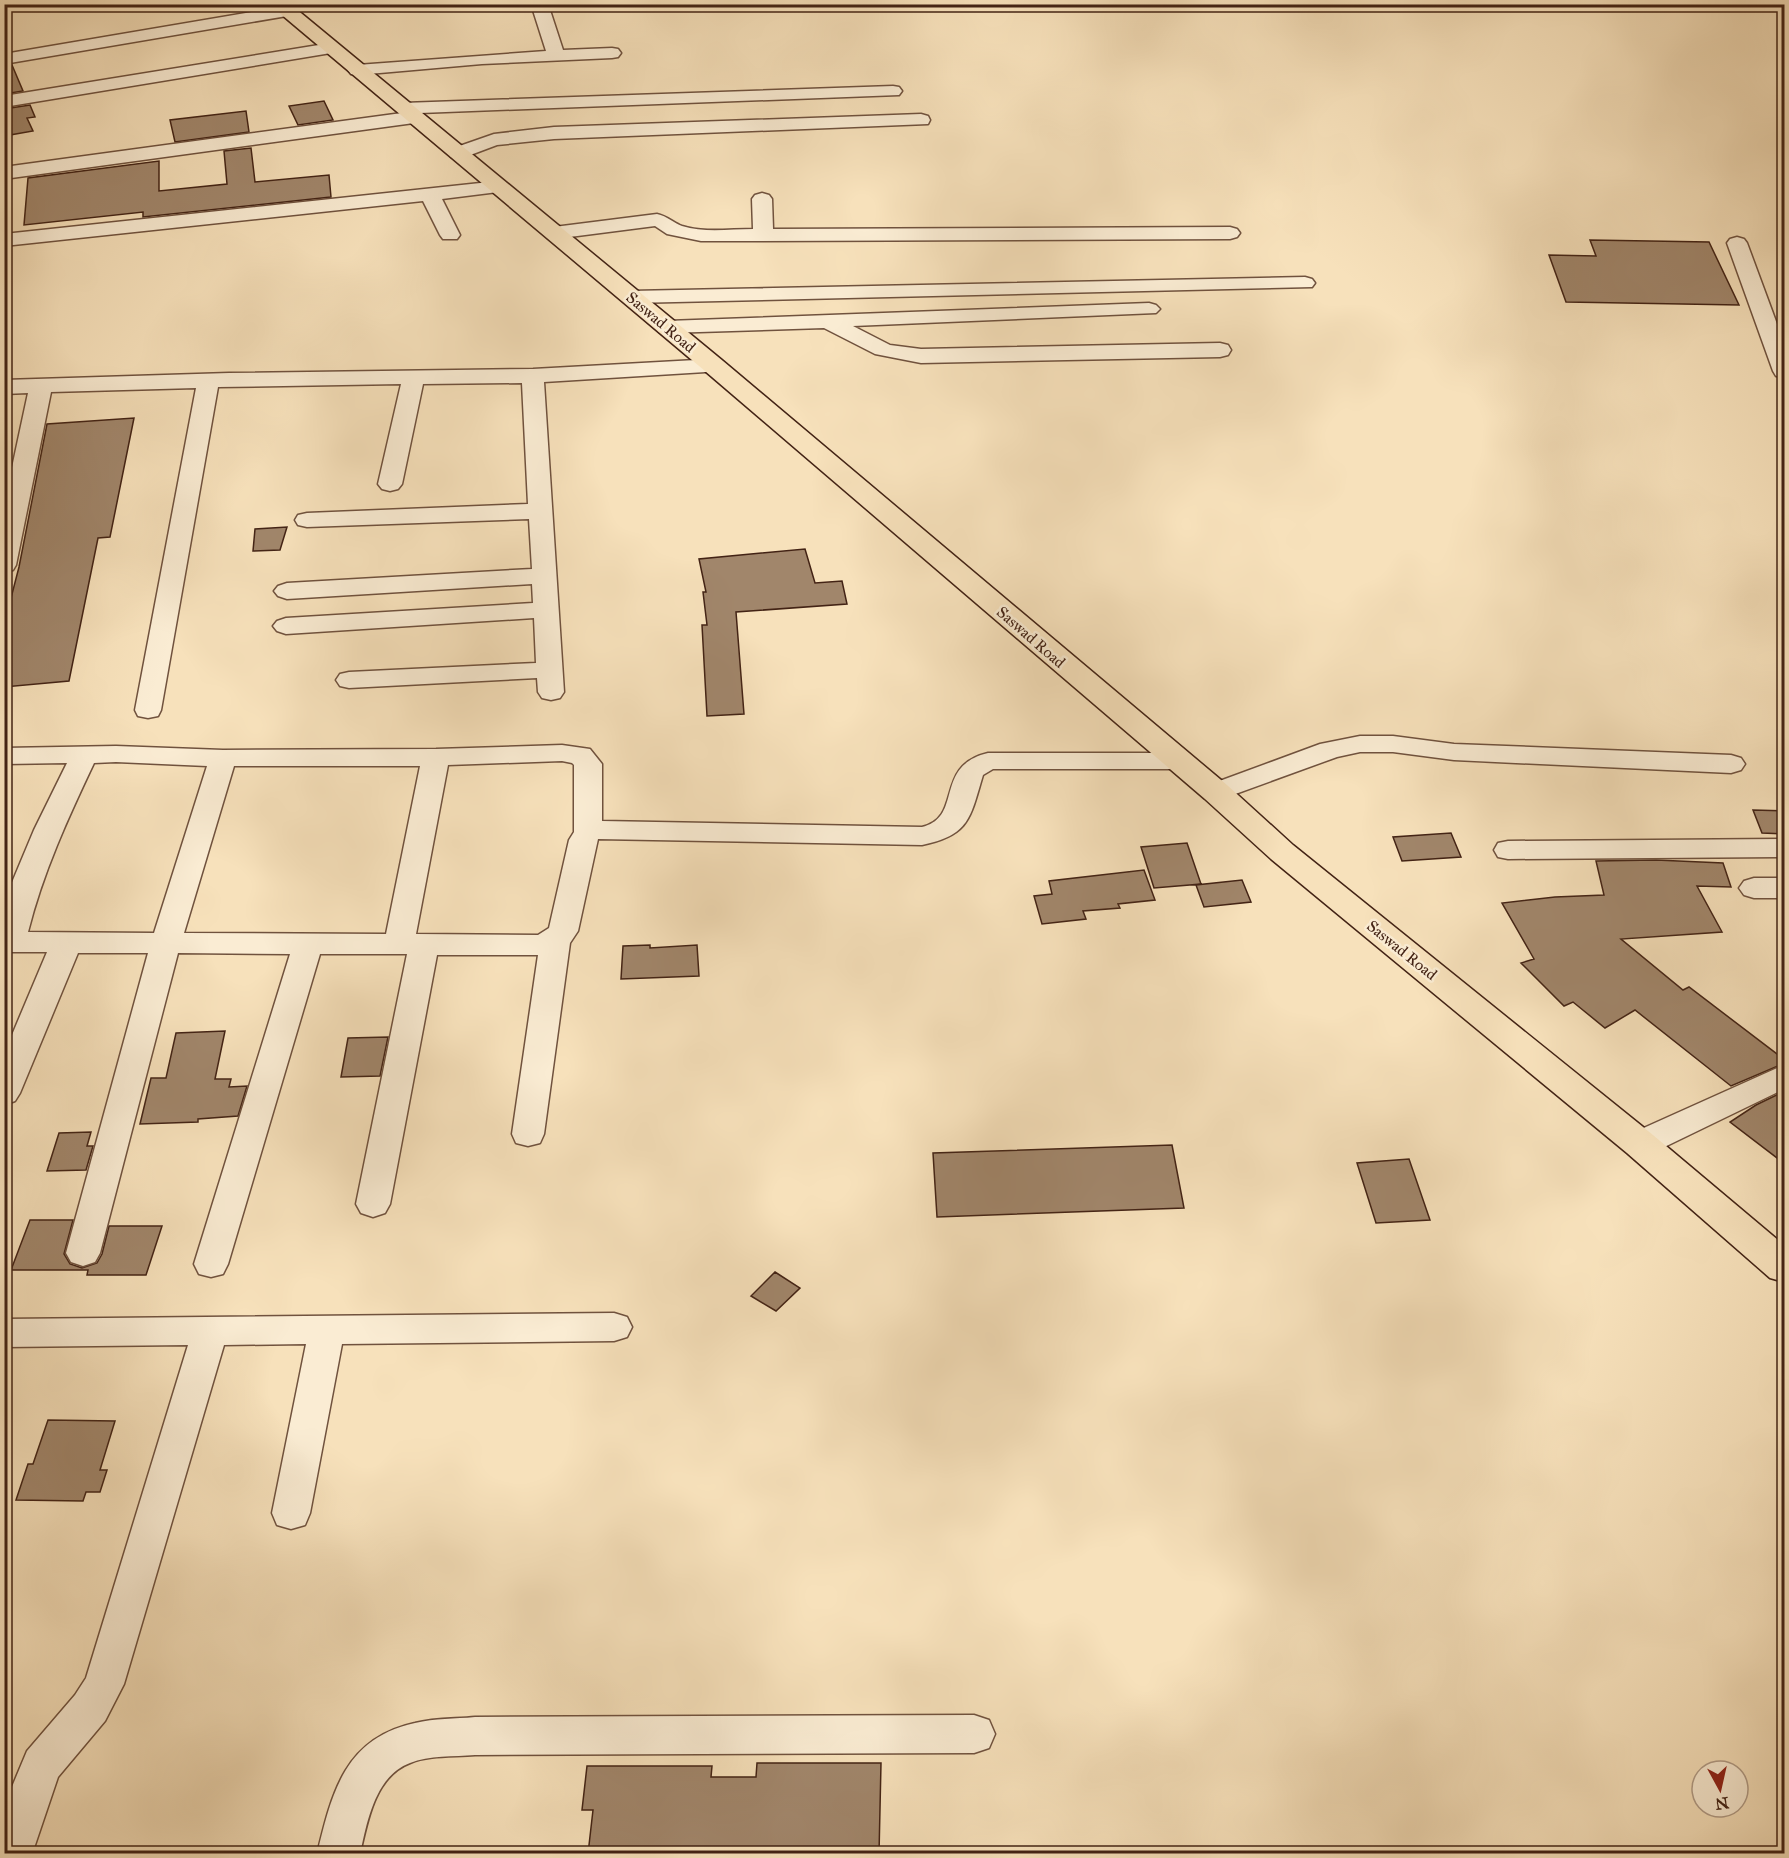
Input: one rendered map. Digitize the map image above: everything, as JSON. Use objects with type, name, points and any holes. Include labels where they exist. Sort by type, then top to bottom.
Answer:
[{"type":"highway","name":"Saswad Road","points":[[282,8],[714,366],[1216,792],[1282,852],[1640,1144],[1785,1267]]},
{"type":"street","points":[[201,8],[225,4]]},
{"type":"street","points":[[538,4],[556,55]]},
{"type":"street","points":[[4,59],[282,8]]},
{"type":"street","points":[[4,102],[331,48]]},
{"type":"street","points":[[357,70],[482,59],[612,53]]},
{"type":"street","points":[[4,173],[408,112],[893,91]]},
{"type":"street","points":[[458,153],[494,140],[554,132],[921,120]]},
{"type":"street","points":[[4,240],[499,188]]},
{"type":"street","points":[[430,195],[450,235]]},
{"type":"street","points":[[762,199],[763,235]]},
{"type":"street","points":[[554,233],[657,220],[674,230],[686,233],[763,235],[1230,233]]},
{"type":"street","points":[[1737,243],[1775,321],[1785,371]]},
{"type":"street","points":[[631,297],[1305,284]]},
{"type":"street","points":[[667,327],[1149,309]]},
{"type":"street","points":[[828,321],[876,349],[894,354],[921,356],[1220,350]]},
{"type":"street","points":[[4,387],[533,376],[714,366]]},
{"type":"street","points":[[349,680],[550,681],[533,376]]},
{"type":"street","points":[[390,484],[413,378]]},
{"type":"street","points":[[148,710],[208,381]]},
{"type":"street","points":[[4,565],[41,386]]},
{"type":"street","points":[[307,520],[540,511]]},
{"type":"street","points":[[287,591],[544,576]]},
{"type":"street","points":[[286,626],[546,610]]},
{"type":"street","points":[[1216,792],[1330,750],[1360,744],[1393,744],[1454,752],[1731,764]]},
{"type":"street","points":[[4,756],[116,754],[223,758],[435,757],[562,753],[580,755],[588,764],[588,833]]},
{"type":"street","points":[[84,756],[44,840],[23,892],[7,942],[539,945],[555,940],[563,931],[583,840],[588,833],[596,830],[922,836],[938,834],[948,828],[954,820],[969,775],[973,769],[988,761],[1178,761]]},
{"type":"street","points":[[373,1204],[411,944],[435,757]]},
{"type":"street","points":[[83,1253],[166,943],[223,758]]},
{"type":"street","points":[[1508,850],[1785,848]]},
{"type":"street","points":[[1754,888],[1785,888]]},
{"type":"street","points":[[528,1134],[555,940]]},
{"type":"street","points":[[4,1094],[67,942]]},
{"type":"street","points":[[211,1264],[308,943]]},
{"type":"street","points":[[1640,1144],[1785,1076]]},
{"type":"street","points":[[4,1333],[614,1327]]},
{"type":"street","points":[[291,1513],[327,1330]]},
{"type":"street","points":[[12,1828],[42,1765],[90,1708],[104,1684],[210,1331]]},
{"type":"street","points":[[338,1854],[360,1783],[379,1756],[412,1742],[475,1736],[974,1734]]},
{"type":"building","points":[[12,65],[23,91],[4,94],[4,66]]},
{"type":"building","points":[[324,101],[333,120],[298,125],[289,106]]},
{"type":"building","points":[[30,105],[35,117],[27,118],[33,131],[4,136],[4,109]]},
{"type":"building","points":[[246,111],[249,132],[175,142],[170,120]]},
{"type":"building","points":[[251,148],[255,182],[329,175],[331,197],[143,217],[143,212],[24,225],[28,178],[159,161],[159,191],[227,184],[224,151]]},
{"type":"building","points":[[1590,240],[1709,242],[1739,305],[1566,302],[1549,255],[1596,256]]},
{"type":"building","points":[[134,418],[110,537],[98,538],[69,681],[4,687],[4,625],[19,567],[47,424]]},
{"type":"building","points":[[287,527],[280,550],[253,551],[255,529]]},
{"type":"building","points":[[805,549],[815,583],[842,581],[847,604],[736,612],[744,714],[707,716],[702,625],[707,625],[703,592],[706,592],[699,559]]},
{"type":"building","points":[[1753,810],[1785,811],[1785,834],[1762,833]]},
{"type":"building","points":[[1451,833],[1461,857],[1402,861],[1393,837]]},
{"type":"building","points":[[1187,843],[1201,884],[1154,888],[1141,847]]},
{"type":"building","points":[[1656,860],[1723,863],[1731,887],[1697,886],[1722,932],[1621,939],[1683,990],[1689,987],[1785,1060],[1785,1063],[1731,1086],[1635,1010],[1605,1028],[1573,1002],[1564,1006],[1521,963],[1534,959],[1502,903],[1555,897],[1604,895],[1596,861]]},
{"type":"building","points":[[1144,870],[1155,900],[1118,904],[1120,908],[1083,911],[1086,919],[1042,924],[1034,896],[1052,894],[1049,881]]},
{"type":"building","points":[[1242,880],[1251,902],[1204,907],[1196,885]]},
{"type":"building","points":[[650,945],[650,948],[697,945],[699,976],[621,979],[623,946]]},
{"type":"building","points":[[225,1031],[215,1079],[231,1079],[229,1087],[247,1086],[238,1116],[198,1119],[198,1122],[140,1124],[151,1078],[166,1078],[176,1033]]},
{"type":"building","points":[[388,1037],[380,1076],[341,1077],[348,1038]]},
{"type":"building","points":[[1785,1091],[1785,1164],[1730,1122],[1756,1105]]},
{"type":"building","points":[[91,1132],[87,1146],[93,1146],[86,1170],[47,1171],[59,1133]]},
{"type":"building","points":[[1172,1145],[1184,1208],[937,1217],[933,1153]]},
{"type":"building","points":[[1409,1159],[1430,1220],[1376,1223],[1357,1163]]},
{"type":"building","points":[[30,1220],[73,1220],[64,1254],[70,1264],[82,1268],[97,1263],[102,1254],[109,1226],[162,1226],[146,1275],[87,1275],[88,1270],[11,1270]]},
{"type":"building","points":[[775,1272],[800,1288],[776,1311],[751,1296]]},
{"type":"building","points":[[48,1420],[115,1421],[100,1470],[107,1470],[100,1492],[86,1492],[83,1501],[16,1500],[28,1464],[33,1464]]},
{"type":"building","points":[[757,1763],[881,1763],[879,1854],[588,1854],[593,1810],[582,1810],[587,1766],[712,1766],[711,1777],[756,1777]]}]
